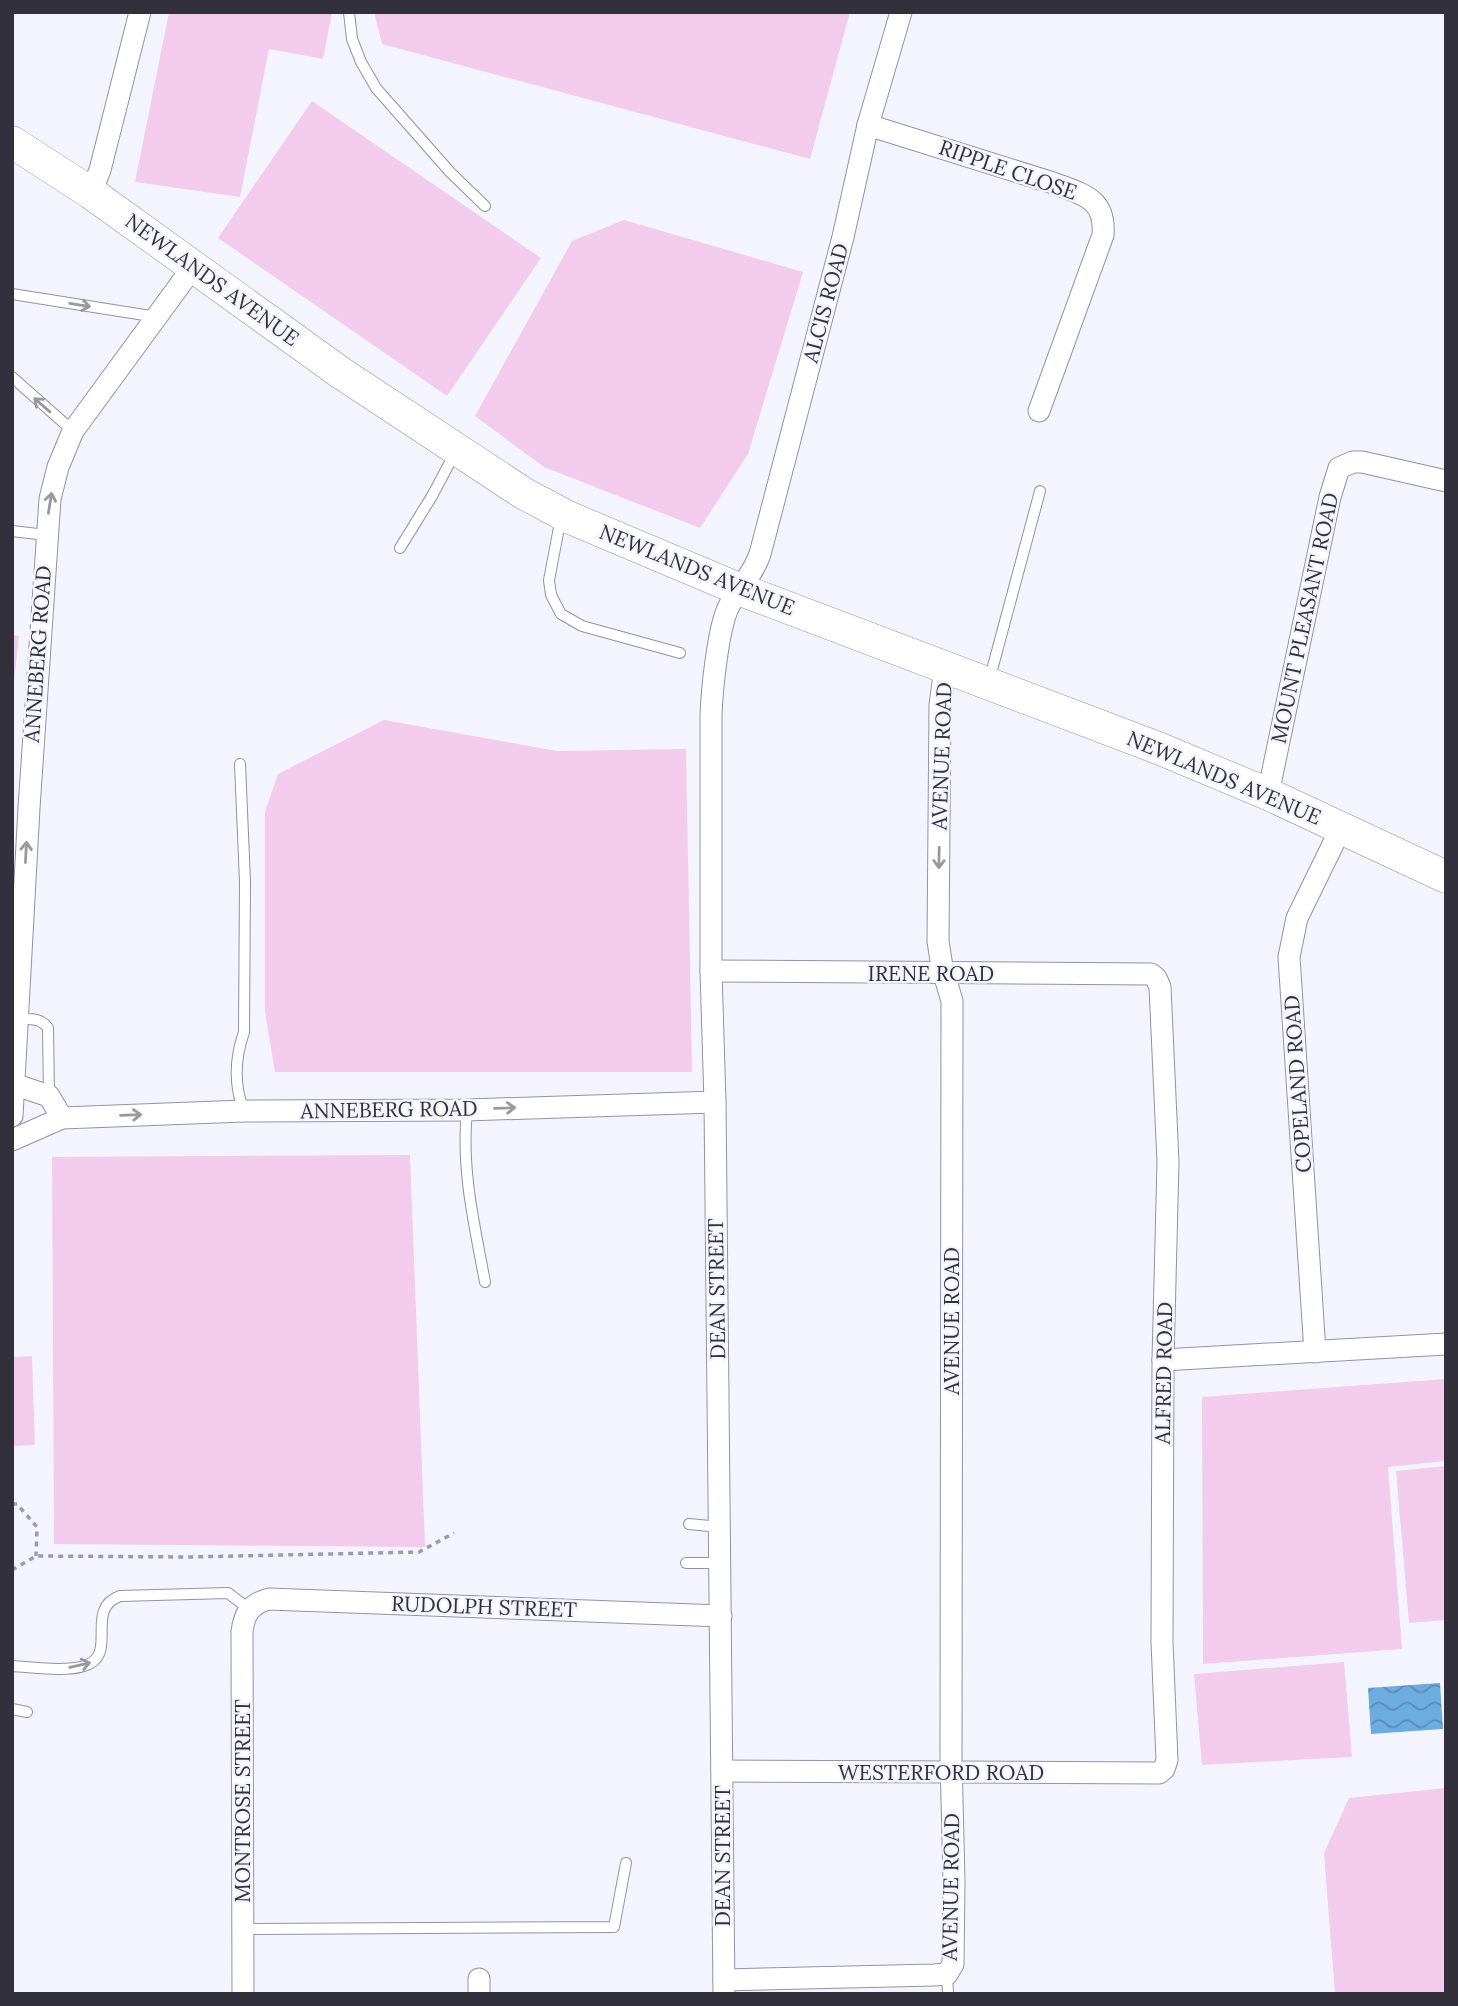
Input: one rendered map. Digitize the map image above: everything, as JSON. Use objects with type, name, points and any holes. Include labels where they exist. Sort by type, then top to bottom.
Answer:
[{"type":"main road","name":"NEWLANDS AVENUE","points":[[12,142],[91,193],[341,373],[523,493],[562,514],[741,590],[1157,748],[1268,794],[1446,877]]},
{"type":"main road","points":[[1390,849],[1446,860]]},
{"type":"street","points":[[91,193],[100,170],[140,12]]},
{"type":"street","name":"ALCIS ROAD","points":[[741,590],[755,569],[760,554],[843,237],[868,125],[901,12]]},
{"type":"street","name":"RIPPLE CLOSE","points":[[868,125],[1053,183],[1093,200],[1100,209],[1104,220],[1101,244],[1039,411]]},
{"type":"street","name":"ANNEBERG ROAD","points":[[12,1116],[46,535],[53,488],[58,467],[73,431],[193,267]]},
{"type":"street","name":"MOUNT PLEASANT ROAD","points":[[1268,794],[1330,498],[1339,468],[1353,462],[1363,462],[1446,481]]},
{"type":"street","name":"DEAN STREET","points":[[724,1987],[715,1102],[711,971],[711,715],[713,681],[726,615],[728,607],[741,590]]},
{"type":"street","name":"AVENUE ROAD","points":[[945,668],[940,705],[938,941],[952,1001],[954,1956],[947,1984]]},
{"type":"street","name":"COPELAND ROAD","points":[[1315,1352],[1289,957],[1297,918],[1341,828]]},
{"type":"street","name":"IRENE ROAD","points":[[711,971],[1151,974]]},
{"type":"street","name":"ALFRED ROAD","points":[[1151,974],[1160,987],[1168,1162],[1163,1360],[1162,1642],[1167,1760],[1164,1769],[1159,1773]]},
{"type":"street","points":[[13,1084],[49,1096],[62,1118]]},
{"type":"street","name":"ANNEBERG ROAD","points":[[12,1140],[62,1118],[244,1111],[467,1110],[715,1102]]},
{"type":"street","points":[[1163,1360],[1446,1344]]},
{"type":"street","name":"RUDOLPH STREET","points":[[249,1609],[269,1600],[721,1616]]},
{"type":"street","name":"MONTROSE STREET","points":[[243,1994],[242,1632],[249,1609]]},
{"type":"street","name":"WESTERFORD ROAD","points":[[722,1772],[1159,1773]]},
{"type":"street","points":[[724,1987],[947,1984]]},
{"type":"lane","points":[[349,12],[352,39],[360,62],[376,88],[450,172],[485,206]]},
{"type":"lane","points":[[12,294],[157,317]]},
{"type":"lane","points":[[12,377],[73,431]]},
{"type":"lane","points":[[400,548],[457,448]]},
{"type":"lane","points":[[988,684],[1040,491]]},
{"type":"lane","points":[[562,514],[550,580],[551,595],[561,614],[582,626],[680,653]]},
{"type":"lane","points":[[12,531],[46,535]]},
{"type":"lane","points":[[240,764],[245,883],[244,1032],[238,1049],[237,1068],[238,1090],[244,1111]]},
{"type":"lane","points":[[16,1019],[37,1019],[44,1022],[48,1028],[49,1096]]},
{"type":"lane","points":[[467,1110],[464,1141],[466,1180],[485,1282]]},
{"type":"lane","points":[[689,1524],[720,1527]]},
{"type":"lane","points":[[686,1563],[720,1563]]},
{"type":"lane","points":[[12,1666],[68,1668],[95,1661],[101,1653],[102,1612],[106,1604],[120,1596],[228,1592],[249,1609]]},
{"type":"lane","points":[[12,1709],[27,1712]]},
{"type":"lane","points":[[244,1929],[614,1927],[625,1863]]},
{"type":"path","points":[[12,1504],[17,1504],[37,1527],[36,1556]]},
{"type":"path","points":[[12,1570],[36,1556],[191,1557],[419,1552],[454,1533]]},
{"type":"shaded area","points":[[169,12],[332,12],[323,59],[269,49],[240,197],[135,182]]},
{"type":"shaded area","points":[[374,12],[850,12],[810,159],[382,44]]},
{"type":"shaded area","points":[[312,101],[541,258],[447,396],[218,238]]},
{"type":"shaded area","points":[[624,220],[803,272],[748,454],[700,528],[544,467],[475,416],[572,241]]},
{"type":"shaded area","points":[[12,635],[19,636],[13,690],[12,690]]},
{"type":"shaded area","points":[[384,720],[557,751],[686,749],[692,1072],[275,1072],[265,1011],[265,812],[278,774]]},
{"type":"shaded area","points":[[410,1155],[425,1547],[54,1544],[52,1157]]},
{"type":"shaded area","points":[[32,1356],[35,1445],[12,1446],[12,1357]]},
{"type":"shaded area","points":[[1446,1379],[1446,1461],[1388,1467],[1402,1649],[1203,1664],[1202,1397]]},
{"type":"shaded area","points":[[1446,1466],[1446,1620],[1409,1623],[1396,1471]]},
{"type":"shaded area","points":[[1344,1662],[1352,1757],[1202,1765],[1194,1674]]},
{"type":"shaded area","points":[[1446,1788],[1446,1994],[1335,1994],[1324,1853],[1349,1798]]},
{"type":"water","points":[[1440,1683],[1443,1729],[1371,1734],[1368,1688]]}]
